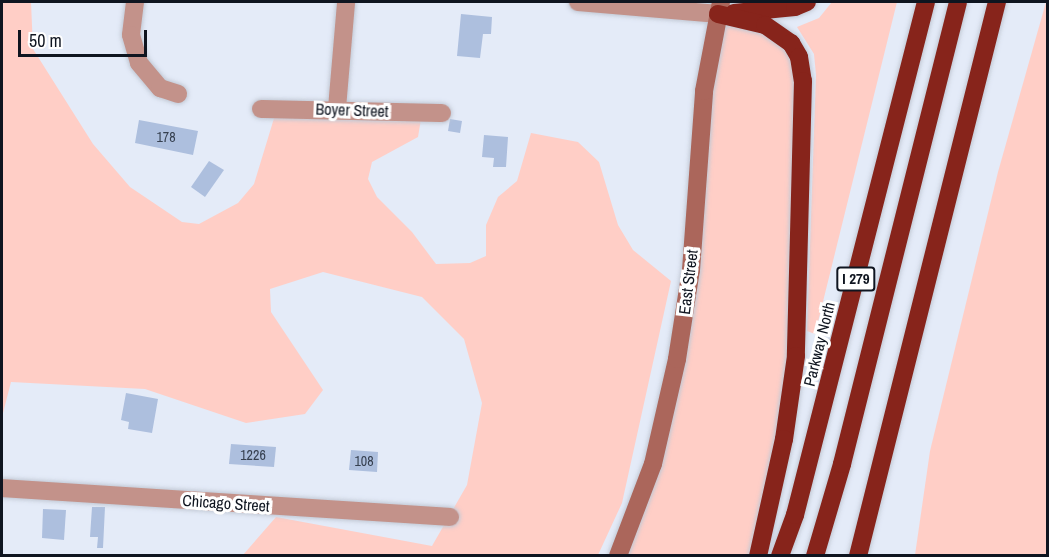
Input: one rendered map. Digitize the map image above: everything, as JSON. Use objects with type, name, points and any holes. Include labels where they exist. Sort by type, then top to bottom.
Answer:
[{"type":"highway","points":[[719,8],[795,7],[807,2]]},
{"type":"highway","name":"Parkway North","points":[[780,555],[795,515],[926,2]]},
{"type":"highway","points":[[815,555],[842,464],[958,2]]},
{"type":"highway","points":[[858,555],[997,2]]},
{"type":"highway","points":[[719,8],[765,25],[791,43],[799,57],[803,81],[796,356],[784,439],[758,555]]},
{"type":"main road","name":"East Street","points":[[618,555],[653,464],[677,359],[691,270],[704,91],[719,8]]},
{"type":"street","points":[[135,2],[131,35],[138,63],[160,88],[178,94]]},
{"type":"street","points":[[337,108],[346,2]]},
{"type":"street","points":[[578,2],[719,8]]},
{"type":"street","name":"Boyer Street","points":[[261,110],[337,108],[442,113]]},
{"type":"street","name":"Chicago Street","points":[[2,488],[450,517]]},
{"type":"shaded area","points":[[2,2],[31,2],[33,49],[93,144],[130,187],[182,222],[199,224],[238,203],[254,184],[275,115],[421,119],[418,137],[372,162],[368,179],[377,197],[412,232],[436,264],[470,263],[486,256],[486,225],[498,197],[517,181],[531,133],[578,142],[599,162],[618,225],[633,250],[671,281],[622,503],[598,555],[243,555],[276,517],[432,546],[467,485],[482,403],[464,339],[422,297],[323,272],[270,289],[271,312],[323,390],[305,414],[246,423],[145,389],[11,382],[2,417]]},
{"type":"shaded area","points":[[832,2],[897,2],[815,334],[807,331],[816,75],[814,54],[797,27],[819,18]]},
{"type":"shaded area","points":[[1046,2],[1047,555],[915,555],[930,451],[998,172]]},
{"type":"shaded area","points":[[718,14],[765,25],[799,57],[796,356],[758,555],[618,556],[677,359]]},
{"type":"building","points":[[461,14],[492,17],[491,34],[483,34],[480,58],[457,56]]},
{"type":"building","points":[[450,119],[462,121],[460,133],[448,131]]},
{"type":"building","points":[[139,120],[198,131],[193,155],[135,143]]},
{"type":"building","points":[[484,135],[508,137],[506,167],[493,167],[494,158],[482,157]]},
{"type":"building","points":[[209,161],[224,170],[205,197],[191,187]]},
{"type":"building","points":[[126,393],[158,399],[152,433],[128,429],[129,422],[121,420]]},
{"type":"building","points":[[231,444],[276,447],[274,467],[229,464]]},
{"type":"building","points":[[351,450],[378,452],[377,472],[349,470]]},
{"type":"building","points":[[92,507],[105,507],[103,548],[97,548],[98,537],[90,537]]},
{"type":"building","points":[[43,509],[66,510],[64,540],[42,538]]}]
